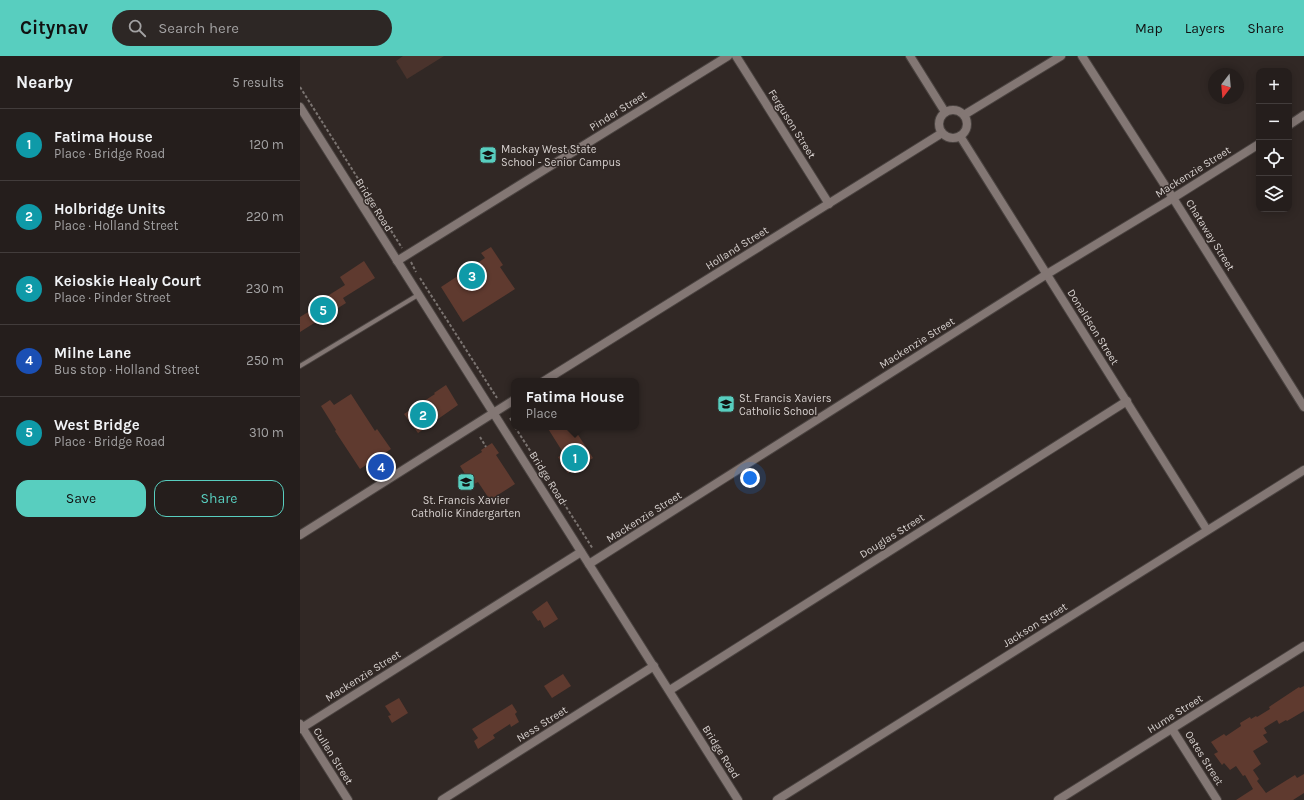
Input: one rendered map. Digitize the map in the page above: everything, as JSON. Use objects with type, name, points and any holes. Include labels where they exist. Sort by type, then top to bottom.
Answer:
[{"type":"street","name":"Pinder Street","points":[[397,261],[728,56]]},
{"type":"street","name":"Ferguson Street","points":[[736,56],[829,204]]},
{"type":"street","points":[[910,56],[944,112]]},
{"type":"street","points":[[964,115],[1062,56]]},
{"type":"street","name":"Chataway Street","points":[[1082,56],[1304,407]]},
{"type":"street","name":"Bridge Road","points":[[300,107],[670,690],[738,800]]},
{"type":"street","points":[[954,110],[964,115],[967,123],[966,128],[960,136],[950,138],[942,132],[939,125],[939,120],[944,112],[954,110]]},
{"type":"street","points":[[1292,123],[1304,115]]},
{"type":"street","name":"Holland Street","points":[[549,378],[942,132]]},
{"type":"street","name":"Donaldson Street","points":[[960,136],[1207,530]]},
{"type":"street","name":"Mackenzie Street","points":[[589,564],[1047,274],[1256,146]]},
{"type":"street","name":"Douglas Street","points":[[670,690],[1127,401]]},
{"type":"street","points":[[300,534],[511,402]]},
{"type":"street","name":"Jackson Street","points":[[777,800],[1304,470]]},
{"type":"street","name":"Mackenzie Street","points":[[301,727],[581,552]]},
{"type":"street","name":"Hume Street","points":[[1058,800],[1304,646]]},
{"type":"street","name":"Ness Street","points":[[442,800],[654,666]]},
{"type":"street","name":"Cullen Street","points":[[301,727],[348,800]]},
{"type":"street","name":"Oates Street","points":[[1172,729],[1217,800]]},
{"type":"lane","points":[[300,366],[418,295]]},
{"type":"path","points":[[300,87],[401,245]]},
{"type":"path","points":[[412,263],[416,272]]},
{"type":"path","points":[[420,278],[497,398]]},
{"type":"path","points":[[508,415],[511,422]]},
{"type":"path","points":[[517,430],[592,549]]},
{"type":"path","points":[[480,437],[486,447]]},
{"type":"shaded area","points":[[403,56],[444,56],[407,79],[396,61]]},
{"type":"building","points":[[491,247],[503,265],[500,267],[515,289],[463,322],[441,287],[485,258],[481,253]]},
{"type":"building","points":[[364,261],[375,278],[343,298],[346,303],[300,332],[300,317],[323,303],[321,300],[345,285],[340,277]]},
{"type":"building","points":[[446,385],[458,405],[418,433],[404,414]]},
{"type":"building","points":[[351,394],[375,431],[377,429],[391,449],[360,469],[335,431],[336,430],[321,406],[330,400],[334,405]]},
{"type":"building","points":[[549,430],[575,430],[593,458],[568,473],[558,457],[564,454]]},
{"type":"building","points":[[492,443],[499,453],[496,455],[515,484],[490,500],[478,482],[472,485],[460,466],[482,452],[481,450]]},
{"type":"building","points":[[547,601],[558,619],[544,628],[540,620],[538,621],[532,612]]},
{"type":"building","points":[[563,674],[571,686],[552,698],[544,686]]},
{"type":"building","points":[[1304,686],[1304,711],[1287,721],[1286,720],[1279,724],[1277,720],[1264,728],[1267,733],[1263,735],[1268,742],[1253,751],[1261,764],[1253,770],[1259,779],[1257,781],[1266,793],[1295,775],[1297,778],[1304,774],[1304,793],[1293,800],[1236,800],[1253,789],[1245,775],[1243,776],[1236,766],[1230,770],[1224,763],[1222,765],[1214,754],[1218,752],[1211,742],[1224,734],[1226,736],[1241,726],[1240,723],[1250,717],[1251,719],[1256,716],[1257,717],[1299,687]]},
{"type":"building","points":[[399,698],[408,713],[392,723],[388,716],[391,715],[385,706]]},
{"type":"building","points":[[512,704],[517,712],[515,714],[519,722],[511,727],[510,724],[493,735],[495,738],[478,749],[474,741],[478,738],[472,729]]},
{"type":"place","name":"Mackay West State School - Senior Campus","points":[[488,155]]},
{"type":"place","name":"Keioskie Healy Court","points":[[472,276]]},
{"type":"place","name":"West Bridge","points":[[323,310]]},
{"type":"place","name":"St. Francis Xaviers Catholic School","points":[[726,404]]},
{"type":"place","name":"Holbridge Units","points":[[423,415]]},
{"type":"place","name":"Fatima House","points":[[575,458]]},
{"type":"place","name":"Milne Lane","points":[[381,467]]},
{"type":"place","name":"St. Francis Xavier Catholic Kindergarten","points":[[466,482]]}]
